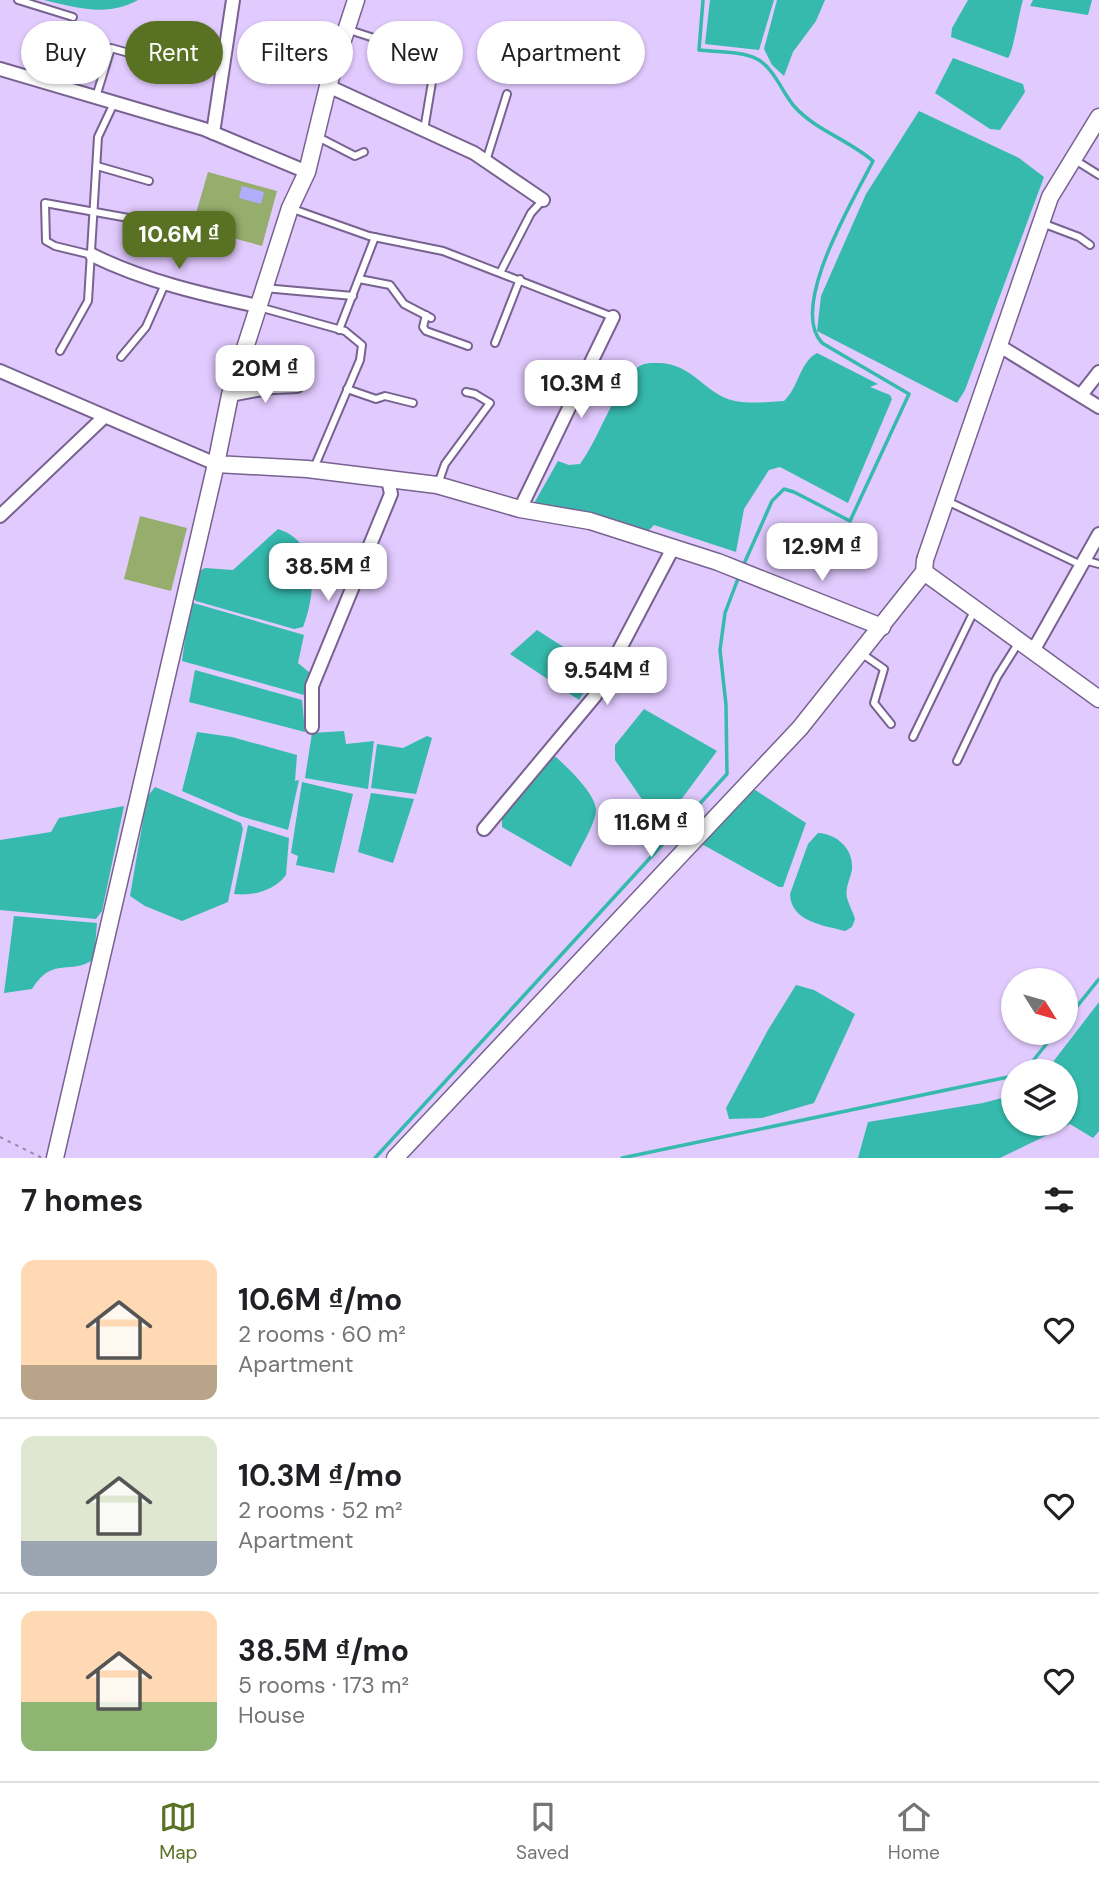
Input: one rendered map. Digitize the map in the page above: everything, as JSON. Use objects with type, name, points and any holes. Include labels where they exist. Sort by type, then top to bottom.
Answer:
[{"type":"street","points":[[213,133],[233,0]]},
{"type":"street","points":[[349,21],[356,0]]},
{"type":"street","points":[[0,69],[213,133],[307,172]]},
{"type":"street","points":[[55,1158],[230,395],[290,208],[307,172],[329,84]]},
{"type":"street","points":[[331,84],[486,161],[543,200]]},
{"type":"street","points":[[395,1158],[800,728],[882,627],[925,563],[1050,197],[1099,117]]},
{"type":"street","points":[[92,255],[117,268],[165,284],[258,306]]},
{"type":"street","points":[[520,509],[613,317]]},
{"type":"street","points":[[998,345],[1099,407]]},
{"type":"street","points":[[0,371],[216,464],[313,470],[437,485],[520,509],[590,521],[741,571],[882,627]]},
{"type":"street","points":[[1081,395],[1099,372]]},
{"type":"street","points":[[230,395],[273,387],[297,386]]},
{"type":"street","points":[[0,516],[104,417]]},
{"type":"street","points":[[312,727],[312,686],[391,494],[388,479]]},
{"type":"street","points":[[1026,646],[1099,534]]},
{"type":"street","points":[[484,829],[595,696],[673,548]]},
{"type":"street","points":[[925,563],[975,609],[1097,693]]},
{"type":"lane","points":[[18,0],[73,16]]},
{"type":"lane","points":[[353,31],[436,58],[424,130]]},
{"type":"lane","points":[[96,97],[111,48],[125,52]]},
{"type":"lane","points":[[486,161],[507,94]]},
{"type":"lane","points":[[60,351],[88,301],[98,137],[114,103]]},
{"type":"lane","points":[[316,136],[355,156],[364,152]]},
{"type":"lane","points":[[1074,159],[1099,176]]},
{"type":"lane","points":[[97,166],[149,181]]},
{"type":"lane","points":[[500,271],[531,213],[543,200]]},
{"type":"lane","points":[[92,255],[55,246],[46,241],[45,203],[184,228]]},
{"type":"lane","points":[[290,208],[375,237],[443,251],[613,317]]},
{"type":"lane","points":[[1040,223],[1079,237],[1090,245]]},
{"type":"lane","points":[[339,330],[375,237]]},
{"type":"lane","points":[[359,279],[390,285],[404,304],[429,316],[423,327],[426,331],[468,346]]},
{"type":"lane","points":[[495,343],[520,279]]},
{"type":"lane","points":[[121,357],[146,327],[165,284]]},
{"type":"lane","points":[[264,288],[353,296]]},
{"type":"lane","points":[[258,306],[339,330],[358,339],[363,352],[313,470]]},
{"type":"lane","points":[[347,389],[376,399],[384,396],[413,403]]},
{"type":"lane","points":[[437,485],[445,464],[490,403],[466,392]]},
{"type":"lane","points":[[945,499],[1083,562],[1099,564]]},
{"type":"lane","points":[[913,737],[975,609]]},
{"type":"lane","points":[[957,761],[997,677],[1026,646]]},
{"type":"lane","points":[[862,653],[884,669],[874,703],[891,724]]},
{"type":"path","points":[[0,1137],[43,1158]]},
{"type":"shaded area","points":[[44,0],[138,0],[103,10]]},
{"type":"shaded area","points":[[710,0],[774,0],[759,50],[705,44]]},
{"type":"shaded area","points":[[777,0],[825,0],[816,21],[793,52],[784,76],[772,65],[764,49]]},
{"type":"shaded area","points":[[968,0],[1023,0],[1008,58],[951,37],[952,28]]},
{"type":"shaded area","points":[[1033,0],[1092,0],[1088,15],[1030,6]]},
{"type":"shaded area","points":[[953,58],[1023,84],[1025,92],[1000,130],[990,129],[935,93]]},
{"type":"shaded area","points":[[919,111],[1019,158],[1044,177],[965,390],[957,403],[817,331],[821,296],[866,194]]},
{"type":"shaded area","points":[[208,172],[277,191],[262,246],[192,227]]},
{"type":"shaded area","points":[[817,353],[878,384],[870,387],[890,395],[892,399],[848,503],[780,467],[769,470],[744,509],[736,552],[654,525],[649,530],[641,531],[533,505],[558,461],[569,465],[580,464],[619,392],[641,365],[654,363],[679,367],[714,392],[735,401],[772,402],[784,401],[806,363]]},
{"type":"shaded area","points":[[140,516],[187,528],[171,591],[124,579]]},
{"type":"shaded area","points":[[278,529],[292,536],[308,557],[312,585],[303,627],[294,629],[196,601],[191,596],[196,573],[205,568],[233,570]]},
{"type":"shaded area","points":[[190,602],[304,635],[298,663],[310,673],[304,695],[182,661]]},
{"type":"shaded area","points":[[537,630],[598,669],[579,700],[510,654]]},
{"type":"shaded area","points":[[195,670],[302,700],[305,732],[189,702]]},
{"type":"shaded area","points":[[644,709],[717,751],[661,827],[615,760],[615,745]]},
{"type":"shaded area","points":[[344,731],[346,744],[374,741],[368,789],[305,778],[312,733]]},
{"type":"shaded area","points":[[197,732],[232,737],[297,755],[295,781],[299,780],[288,830],[240,816],[182,791]]},
{"type":"shaded area","points":[[427,736],[432,738],[416,794],[371,788],[377,744],[403,748]]},
{"type":"shaded area","points":[[556,757],[586,789],[596,810],[590,830],[571,867],[502,827],[502,818],[549,758]]},
{"type":"shaded area","points":[[302,782],[353,794],[334,873],[296,865],[298,856],[291,853]]},
{"type":"shaded area","points":[[749,786],[806,823],[783,887],[700,843]]},
{"type":"shaded area","points":[[155,787],[241,823],[243,829],[228,902],[182,921],[145,906],[130,896],[147,797]]},
{"type":"shaded area","points":[[371,793],[414,799],[393,863],[358,852]]},
{"type":"shaded area","points":[[124,806],[102,911],[96,919],[0,910],[0,840],[51,832],[59,818]]},
{"type":"shaded area","points":[[248,825],[289,838],[286,875],[263,891],[234,894]]},
{"type":"shaded area","points":[[818,833],[832,836],[843,844],[852,862],[847,894],[855,919],[852,927],[845,931],[810,921],[796,911],[792,903],[790,894],[808,844]]},
{"type":"shaded area","points":[[14,916],[97,923],[94,959],[86,964],[47,972],[32,989],[4,993]]},
{"type":"shaded area","points":[[796,985],[814,990],[855,1014],[814,1103],[762,1118],[729,1119],[726,1108]]},
{"type":"shaded area","points":[[1099,1002],[1099,1131],[1093,1138],[1078,1129],[1078,1059],[1055,1059],[1066,1045],[1078,1045],[1078,1029]]},
{"type":"shaded area","points":[[1001,1098],[1001,1136],[1045,1136],[1000,1158],[858,1158],[868,1122]]},
{"type":"building","points":[[242,186],[264,192],[261,204],[239,198]]},
{"type":"waterway","points":[[703,0],[699,50],[737,53],[757,59],[768,68],[802,114],[873,161],[840,226],[818,280],[813,305],[814,326],[822,343],[909,394],[850,521],[784,489],[772,501],[743,566]]},
{"type":"waterway","points":[[375,1158],[727,774],[726,705],[720,650],[725,613],[739,576]]},
{"type":"waterway","points":[[1078,1005],[1099,979]]},
{"type":"waterway","points":[[1034,1059],[1046,1045]]},
{"type":"waterway","points":[[622,1158],[1001,1079]]}]
